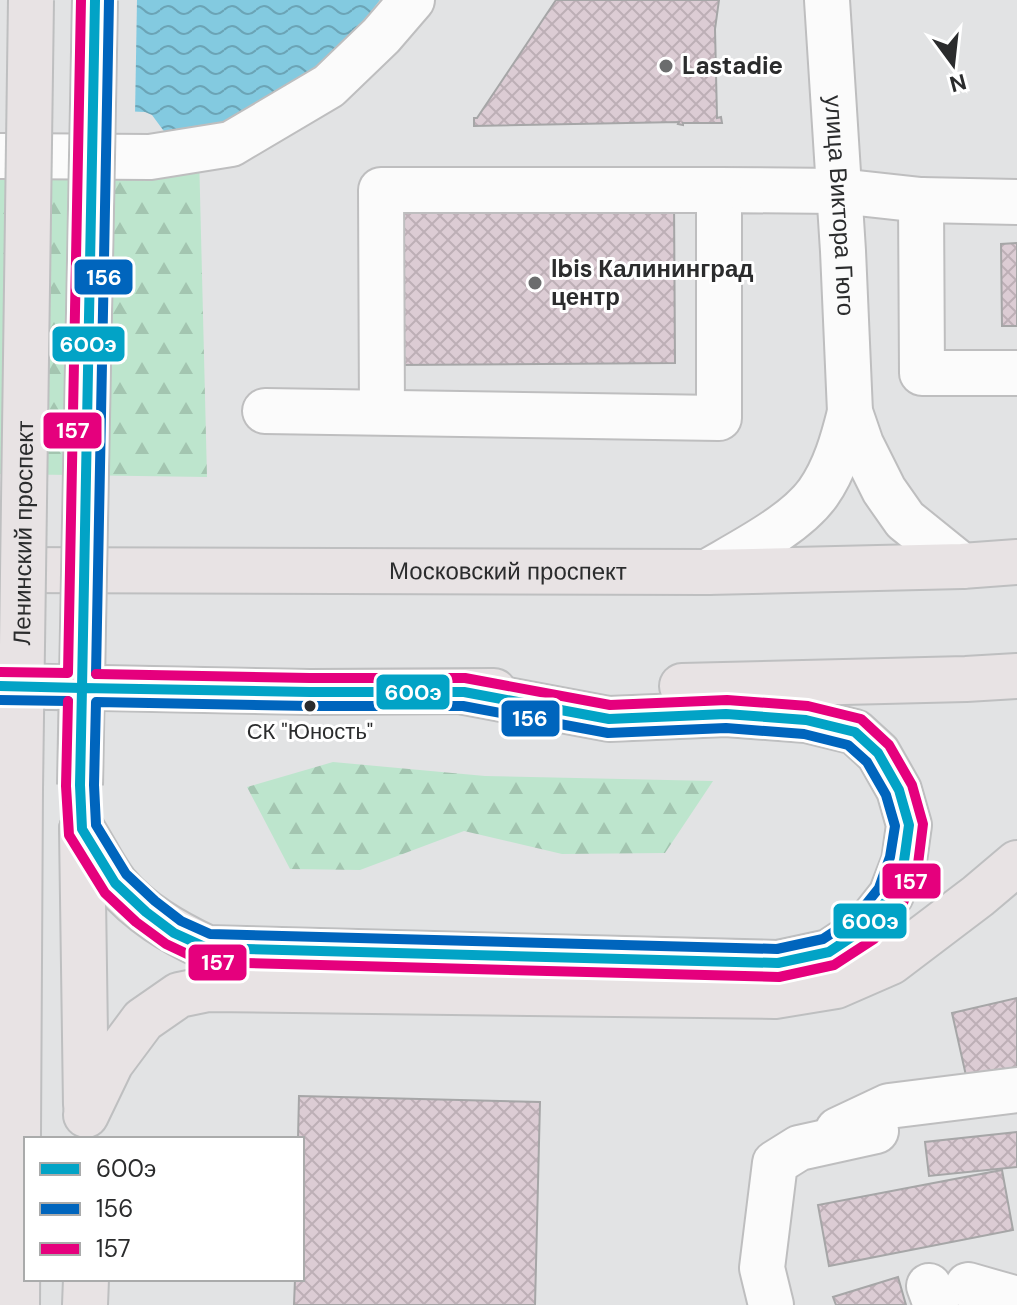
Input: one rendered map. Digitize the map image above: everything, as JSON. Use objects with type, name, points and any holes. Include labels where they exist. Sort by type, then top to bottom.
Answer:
[{"type":"main road","name":"Ленинский проспект","points":[[17,1305],[20,789],[31,0]]},
{"type":"main road","points":[[86,1127],[80,785],[95,0]]},
{"type":"main road","name":"Московский проспект","points":[[0,570],[707,572],[1017,562]]},
{"type":"main road","points":[[0,686],[464,692],[1017,676]]},
{"type":"main road","points":[[82,829],[115,883],[174,933],[207,948],[778,963],[829,952],[865,928],[891,895],[904,861],[909,825],[899,790],[878,753],[855,732],[806,720],[726,714],[609,719],[464,692]]},
{"type":"main road","points":[[0,836],[20,789]]},
{"type":"main road","points":[[86,1127],[111,1063],[143,1020],[179,995],[208,989],[775,996],[836,986],[891,962],[1017,863]]},
{"type":"main road","points":[[0,1139],[18,1218]]},
{"type":"main road","points":[[85,1305],[86,1281]]},
{"type":"street","points":[[0,156],[150,157],[231,144],[329,86],[381,36],[412,0]]},
{"type":"street","name":"улица Виктора Гюго","points":[[827,0],[850,412],[861,444],[884,490],[905,520],[962,566]]},
{"type":"street","points":[[382,412],[381,190],[839,191],[921,200],[1017,202]]},
{"type":"street","points":[[265,411],[719,418],[719,190]]},
{"type":"street","points":[[921,200],[922,373],[1017,373]]},
{"type":"street","name":"улица Виктора Гюго","points":[[707,572],[777,530],[819,492],[840,451],[850,412]]},
{"type":"street","points":[[766,1286],[775,1163],[799,1148],[889,1106],[1017,1090]]},
{"type":"street","points":[[799,1148],[876,1131]]},
{"type":"street","points":[[944,1292],[1017,1299]]},
{"type":"green space","points":[[199,153],[207,477],[0,474],[0,165]]},
{"type":"green space","points":[[333,762],[485,776],[713,781],[665,853],[562,854],[464,831],[360,870],[290,869],[247,787]]},
{"type":"water","points":[[0,0],[380,0],[345,45],[320,68],[222,124],[166,134],[152,115],[145,112],[0,106]]},
{"type":"pier","points":[[0,0],[137,0],[135,115],[0,110]]},
{"type":"building","points":[[556,0],[719,0],[715,29],[717,118],[721,117],[722,123],[474,126],[474,118],[477,118]]},
{"type":"building","name":"Ibis Калининград центр","points":[[674,199],[675,363],[396,365],[395,202]]},
{"type":"building","points":[[1017,243],[1017,326],[1002,326],[1001,244]]},
{"type":"building","points":[[1017,998],[1017,1078],[969,1089],[952,1013]]},
{"type":"building","points":[[299,1096],[540,1102],[535,1305],[294,1305],[295,1281],[304,1281],[304,1137],[298,1137]]},
{"type":"building","points":[[1017,1132],[1017,1167],[929,1176],[925,1142]]},
{"type":"building","points":[[1002,1170],[1013,1230],[829,1266],[818,1205]]},
{"type":"building","points":[[898,1277],[906,1305],[836,1305],[833,1297]]},
{"type":"transit line","name":"157","points":[[0,672],[68,673],[81,0]]},
{"type":"transit line","name":"600э","points":[[82,688],[95,0]]},
{"type":"transit line","name":"156","points":[[96,674],[109,0]]},
{"type":"transit line","name":"157","points":[[68,701],[66,786],[69,835],[105,893],[166,944],[204,962],[779,977],[834,965],[874,939],[903,903],[918,864],[923,824],[912,785],[889,745],[861,719],[808,706],[727,700],[610,705],[465,678],[96,674]]},
{"type":"transit line","name":"600э","points":[[0,686],[82,688]]},
{"type":"transit line","name":"600э","points":[[82,688],[464,692],[609,719],[726,714],[806,720],[855,732],[878,753],[899,790],[909,825],[904,861],[891,895],[865,928],[829,952],[778,963],[207,948],[174,933],[115,883],[82,829],[82,688]]},
{"type":"transit line","name":"156","points":[[0,700],[68,701]]},
{"type":"transit line","name":"156","points":[[96,702],[463,706],[608,733],[726,728],[804,734],[848,745],[867,762],[886,795],[895,826],[890,857],[879,888],[855,918],[823,939],[777,949],[210,934],[181,921],[126,874],[96,825],[96,702]]},
{"type":"place","name":"Lastadie","points":[[666,66]]},
{"type":"place","name":"Ibis Калининград центр","points":[[535,283]]},
{"type":"place","name":"СК \"Юность\"","points":[[310,706]]}]
